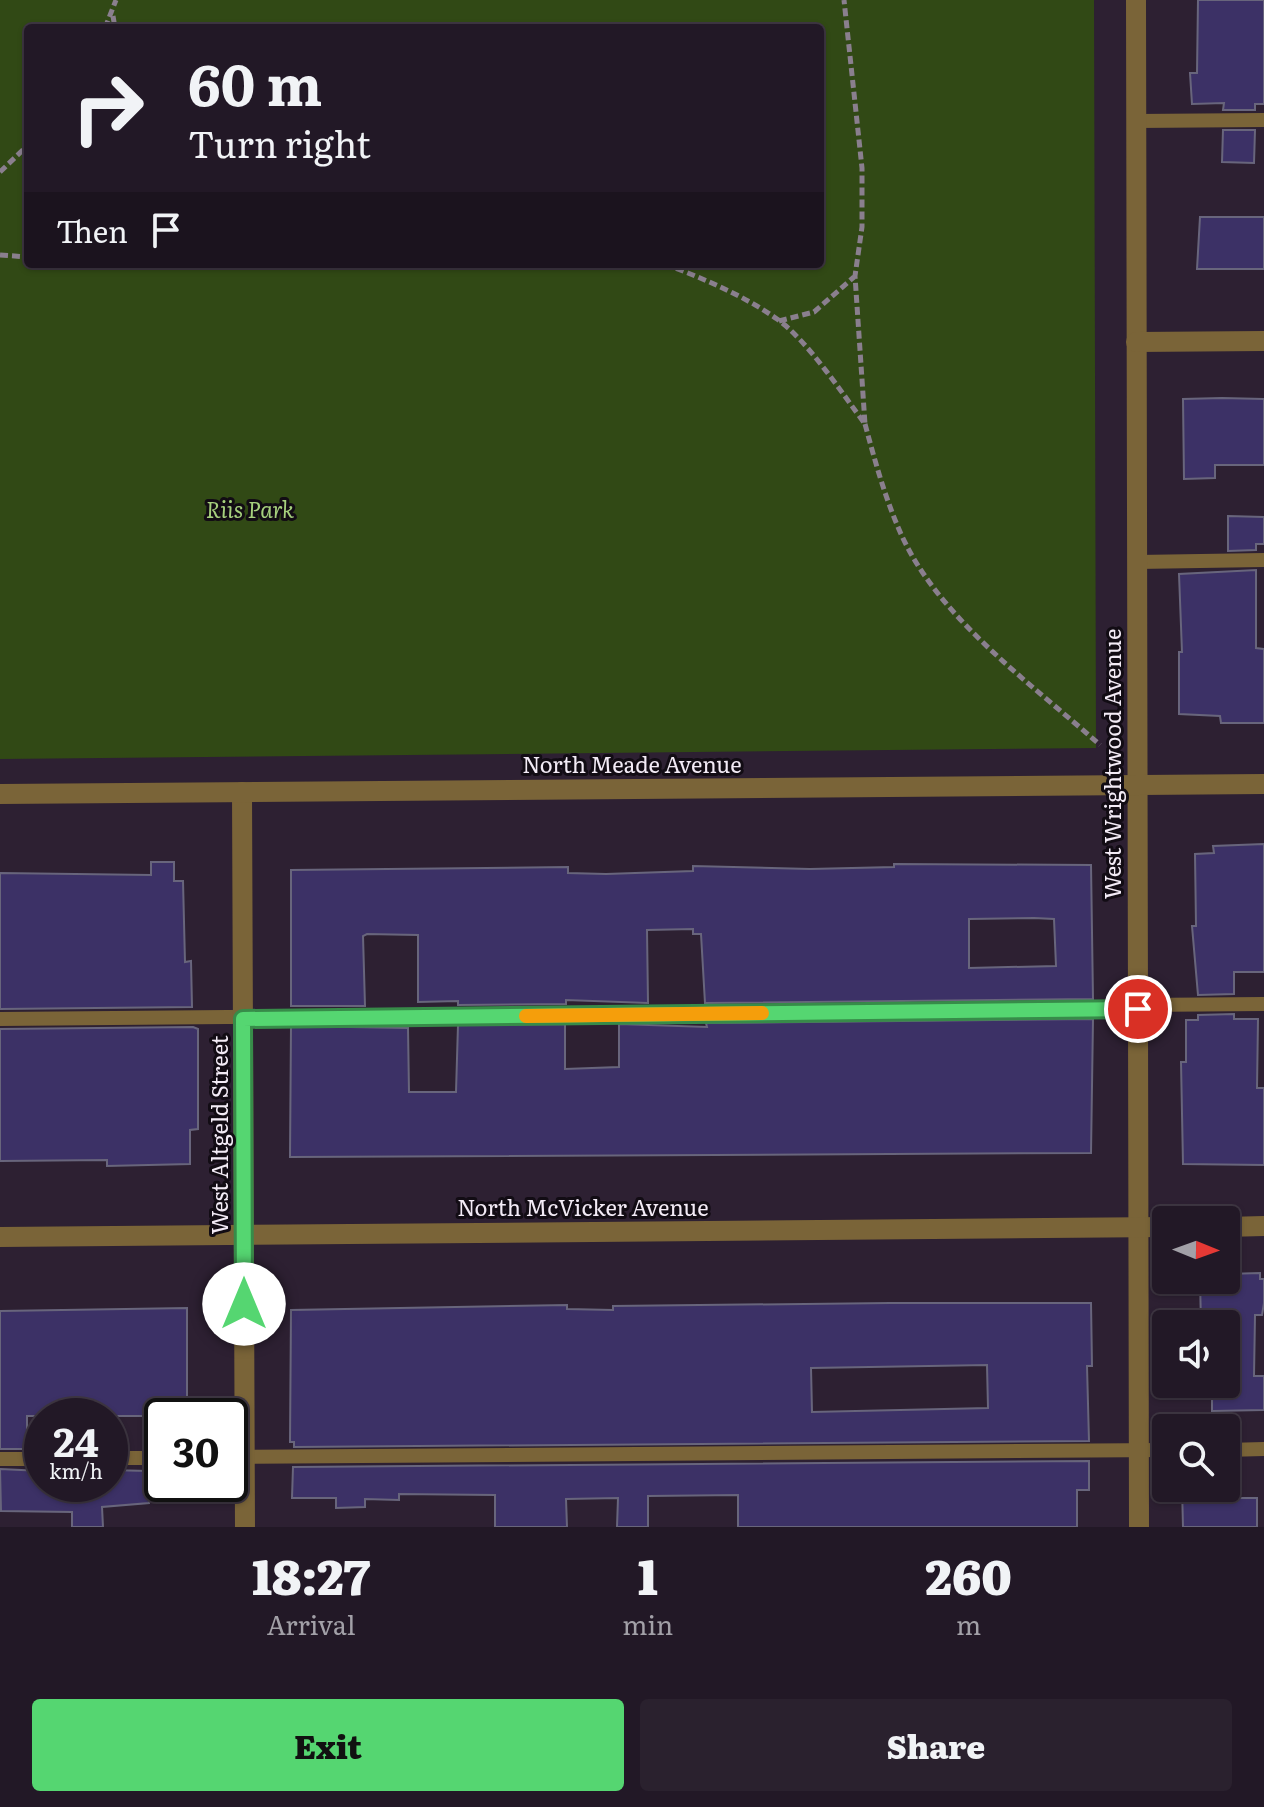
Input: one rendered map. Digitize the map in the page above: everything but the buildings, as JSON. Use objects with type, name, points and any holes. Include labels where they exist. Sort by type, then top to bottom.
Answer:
[{"type":"street","name":"West Wrightwood Avenue","points":[[1136,0],[1139,1527]]},
{"type":"street","points":[[1136,342],[1264,341]]},
{"type":"street","name":"North Meade Avenue","points":[[0,794],[1264,784]]},
{"type":"street","name":"West Altgeld Street","points":[[239,1398],[244,1235],[242,792]]},
{"type":"street","points":[[1240,1227],[1264,1226]]},
{"type":"street","name":"North McVicker Avenue","points":[[0,1237],[1152,1228]]},
{"type":"street","name":"West Altgeld Street","points":[[242,1502],[245,1527]]},
{"type":"lane","points":[[1136,121],[1264,120]]},
{"type":"lane","points":[[1137,562],[1264,560]]},
{"type":"lane","points":[[0,1019],[243,1019],[1264,1004]]},
{"type":"lane","points":[[1240,1450],[1264,1449]]},
{"type":"lane","points":[[248,1457],[1152,1450]]},
{"type":"lane","points":[[0,1459],[24,1459]]},
{"type":"path","points":[[114,24],[116,0]]},
{"type":"path","points":[[844,0],[862,168],[862,227],[855,276],[865,424],[880,482],[902,536],[950,610],[1100,745]]},
{"type":"path","points":[[107,24],[113,15]]},
{"type":"path","points":[[0,172],[24,149]]},
{"type":"path","points":[[0,255],[24,257]]},
{"type":"path","points":[[675,268],[713,283],[779,321],[828,375],[865,424]]},
{"type":"path","points":[[779,321],[814,312],[855,276]]},
{"type":"green space","name":"Riis Park","points":[[0,0],[1094,0],[1096,748],[0,759]]},
{"type":"slow traffic","points":[[526,1016],[762,1013]]},
{"type":"route","points":[[244,1304],[243,1019],[1138,1009]]}]
